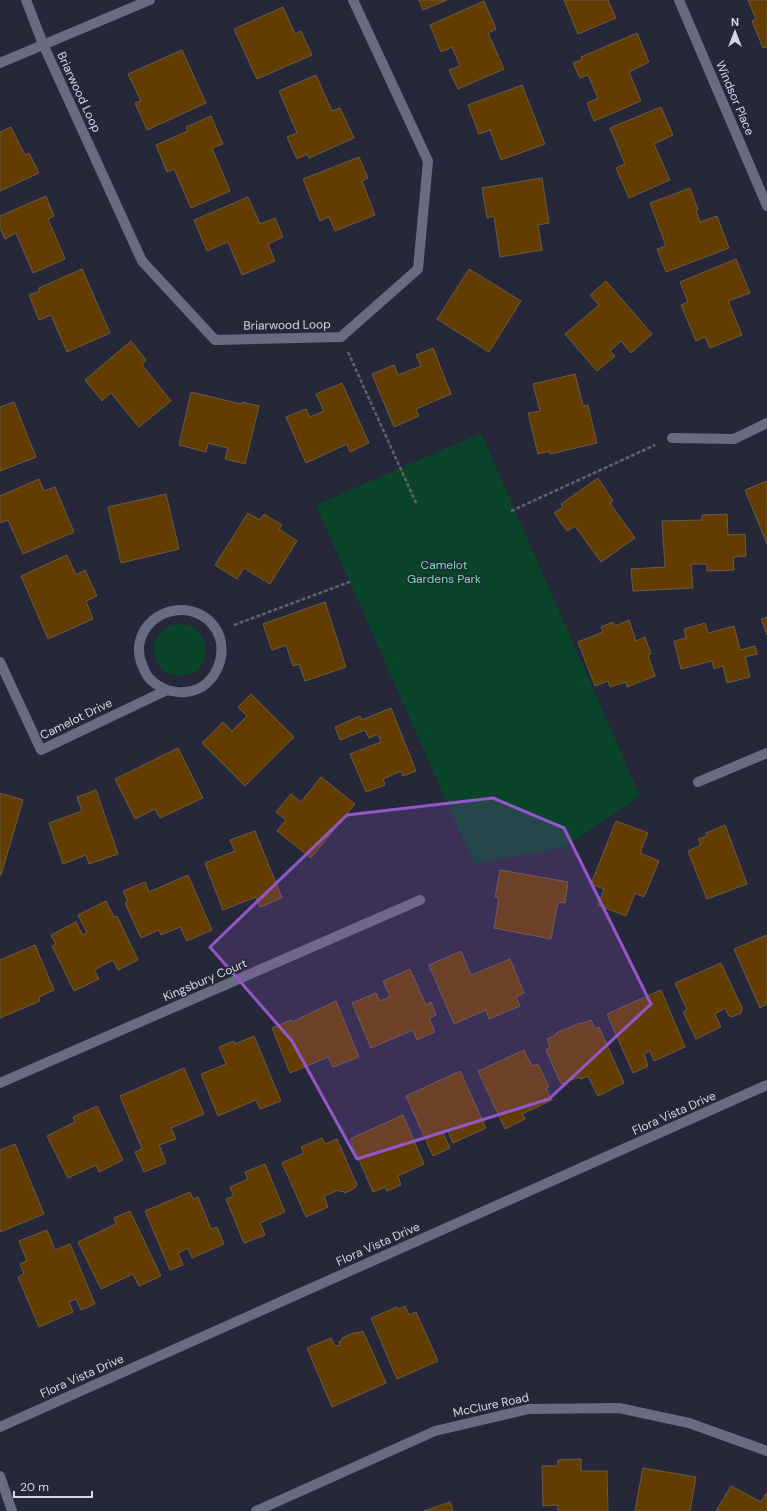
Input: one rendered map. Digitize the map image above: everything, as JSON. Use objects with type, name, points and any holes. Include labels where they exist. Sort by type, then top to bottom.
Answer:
[{"type":"street","name":"Briarwood Loop","points":[[26,0],[43,44],[142,261],[215,340],[341,337],[418,269],[428,160],[353,0]]},
{"type":"street","points":[[0,62],[150,0]]},
{"type":"street","name":"Windsor Place","points":[[679,0],[767,206]]},
{"type":"street","points":[[672,438],[734,438],[767,423]]},
{"type":"street","name":"Camelot Drive","points":[[179,609],[193,611],[206,618],[216,629],[222,651],[219,665],[212,678],[199,688],[185,692],[167,690],[154,683],[148,677],[139,660],[139,645],[143,632],[156,617],[168,611],[179,609]]},
{"type":"street","name":"Camelot Drive","points":[[0,662],[41,750],[167,690]]},
{"type":"street","points":[[698,782],[767,753]]},
{"type":"street","name":"Kingsbury Court","points":[[0,1083],[420,900]]},
{"type":"street","name":"Flora Vista Drive","points":[[0,1427],[767,1086]]},
{"type":"street","name":"McClure Road","points":[[256,1511],[435,1431],[529,1409],[619,1408],[688,1423],[767,1451]]},
{"type":"street","points":[[0,1476],[12,1511]]},
{"type":"path","points":[[341,337],[418,505]]},
{"type":"path","points":[[511,511],[672,438]]},
{"type":"path","points":[[216,629],[226,628],[352,581]]},
{"type":"highlighted area","points":[[493,798],[564,828],[651,1004],[549,1099],[357,1159],[292,1041],[210,947],[347,815]]},
{"type":"green space","name":"Camelot Gardens Park","points":[[481,433],[640,796],[565,847],[474,864],[316,505]]},
{"type":"green space","points":[[175,624],[185,624],[199,631],[206,645],[206,655],[199,669],[185,676],[175,676],[165,672],[158,665],[154,655],[154,645],[158,635],[165,628]]},
{"type":"building","points":[[419,0],[447,0],[423,10]]},
{"type":"building","points":[[564,0],[608,0],[616,18],[578,34]]},
{"type":"building","points":[[748,0],[767,0],[767,47],[763,48],[752,21],[756,19]]},
{"type":"building","points":[[484,1],[496,29],[488,33],[504,69],[458,89],[449,70],[460,66],[452,47],[441,52],[430,25]]},
{"type":"building","points":[[283,7],[295,34],[301,31],[312,55],[257,79],[234,29]]},
{"type":"building","points":[[637,33],[649,62],[629,72],[641,101],[594,121],[587,103],[598,98],[588,75],[580,78],[573,63],[582,60],[581,57]]},
{"type":"building","points":[[182,50],[206,103],[147,130],[135,103],[141,101],[128,74]]},
{"type":"building","points":[[316,75],[332,111],[340,108],[354,138],[309,158],[307,154],[297,159],[287,137],[297,133],[279,91]]},
{"type":"building","points":[[522,85],[545,144],[501,160],[490,130],[479,134],[468,105]]},
{"type":"building","points":[[661,107],[673,135],[654,144],[670,180],[629,198],[616,168],[625,164],[610,128]]},
{"type":"building","points":[[211,116],[223,144],[212,148],[230,191],[191,208],[174,169],[167,172],[156,145],[188,131],[186,127]]},
{"type":"building","points":[[11,127],[25,155],[29,153],[39,173],[0,191],[0,132]]},
{"type":"building","points":[[359,157],[368,178],[362,181],[375,215],[335,231],[329,217],[320,221],[303,179]]},
{"type":"building","points":[[542,178],[549,223],[538,225],[542,250],[500,257],[494,216],[487,218],[482,188]]},
{"type":"building","points":[[690,188],[698,210],[696,211],[700,222],[717,216],[729,248],[666,272],[657,249],[666,246],[650,203]]},
{"type":"building","points":[[46,196],[54,216],[48,219],[65,259],[33,273],[16,233],[5,239],[0,228],[0,216]]},
{"type":"building","points":[[248,197],[260,224],[275,218],[283,237],[268,244],[275,261],[242,275],[228,242],[207,251],[194,220]]},
{"type":"building","points":[[736,259],[750,293],[728,301],[742,335],[710,348],[705,337],[696,341],[681,305],[688,302],[680,282]]},
{"type":"building","points":[[82,269],[110,333],[67,352],[51,315],[39,320],[29,295],[40,291],[39,288]]},
{"type":"building","points":[[469,269],[521,301],[489,352],[437,319]]},
{"type":"building","points":[[606,281],[652,334],[631,353],[621,341],[610,351],[615,356],[597,371],[565,334],[599,305],[590,295]]},
{"type":"building","points":[[131,341],[146,360],[142,365],[171,401],[139,427],[111,393],[102,401],[85,380]]},
{"type":"building","points":[[433,348],[451,394],[416,409],[419,416],[394,427],[372,374],[394,365],[398,375],[421,366],[416,355]]},
{"type":"building","points":[[575,374],[583,406],[588,405],[597,443],[550,454],[549,451],[538,454],[528,413],[540,411],[533,384]]},
{"type":"building","points":[[342,383],[369,443],[350,452],[347,444],[306,463],[286,417],[306,409],[310,417],[324,411],[316,394]]},
{"type":"building","points":[[191,392],[241,404],[242,402],[259,406],[245,464],[225,459],[228,448],[208,443],[206,452],[179,445]]},
{"type":"building","points":[[14,402],[36,457],[0,471],[0,407]]},
{"type":"building","points":[[598,478],[613,501],[610,503],[635,538],[601,562],[575,526],[567,531],[554,513],[563,507],[561,504]]},
{"type":"building","points":[[39,479],[44,491],[55,487],[74,532],[23,554],[8,520],[0,523],[0,496]]},
{"type":"building","points":[[767,481],[767,544],[745,490]]},
{"type":"building","points":[[166,494],[179,549],[121,563],[108,507]]},
{"type":"building","points":[[248,513],[260,520],[264,514],[282,525],[279,529],[297,541],[270,584],[244,568],[237,579],[215,565]]},
{"type":"building","points":[[727,514],[728,535],[745,534],[746,556],[733,557],[734,570],[707,571],[707,564],[691,564],[693,588],[633,591],[631,569],[665,567],[662,521],[702,520],[702,515]]},
{"type":"building","points":[[67,555],[76,575],[85,570],[97,596],[86,601],[93,619],[48,639],[21,576]]},
{"type":"building","points":[[325,602],[346,667],[305,681],[299,664],[293,666],[286,645],[272,650],[263,624]]},
{"type":"building","points":[[767,617],[767,635],[761,619]]},
{"type":"building","points":[[629,620],[636,641],[645,637],[651,654],[648,655],[655,676],[627,687],[626,682],[610,687],[608,681],[595,686],[578,642],[603,632],[601,627],[613,622],[615,626]]},
{"type":"building","points":[[705,623],[708,633],[734,626],[740,650],[755,646],[757,654],[745,657],[750,677],[727,683],[723,666],[714,669],[712,661],[681,669],[674,641],[686,638],[684,629]]},
{"type":"building","points":[[251,694],[294,737],[245,786],[202,743],[223,722],[232,731],[247,716],[238,707]]},
{"type":"building","points":[[391,708],[416,771],[403,776],[401,771],[383,779],[385,785],[366,792],[350,754],[381,742],[378,734],[369,738],[365,730],[340,740],[335,727],[360,716],[362,720]]},
{"type":"building","points":[[178,748],[203,798],[160,818],[155,809],[135,819],[115,779]]},
{"type":"building","points":[[321,777],[355,804],[311,858],[277,831],[286,820],[276,812],[291,794],[301,802]]},
{"type":"building","points":[[96,790],[118,854],[89,864],[86,855],[63,864],[49,823],[82,811],[77,797]]},
{"type":"building","points":[[0,793],[23,800],[1,875],[0,875]]},
{"type":"building","points":[[616,821],[648,833],[640,853],[659,861],[644,897],[635,893],[626,916],[598,905],[604,889],[591,884]]},
{"type":"building","points":[[725,825],[747,884],[707,899],[688,851],[701,845],[698,839],[707,836],[706,833]]},
{"type":"building","points":[[255,831],[282,898],[260,907],[256,897],[223,910],[205,863],[235,851],[230,840]]},
{"type":"building","points":[[500,870],[568,882],[565,903],[558,902],[551,939],[494,928],[499,898],[495,897]]},
{"type":"building","points":[[188,875],[212,930],[187,941],[180,927],[161,935],[159,930],[141,938],[125,903],[128,902],[123,891],[145,882],[149,892]]},
{"type":"building","points":[[106,901],[114,917],[117,916],[138,960],[118,970],[113,960],[94,970],[99,979],[74,991],[52,946],[56,944],[51,935],[76,922],[83,935],[87,933],[78,915]]},
{"type":"building","points":[[767,935],[767,1004],[760,1008],[734,949]]},
{"type":"building","points":[[35,945],[54,990],[39,997],[40,1001],[0,1018],[0,960]]},
{"type":"building","points":[[461,951],[471,975],[510,959],[524,993],[516,997],[520,1006],[489,1019],[486,1010],[454,1024],[429,965]]},
{"type":"building","points":[[721,963],[742,1008],[741,1013],[732,1017],[729,1016],[725,1008],[715,1014],[721,1027],[696,1039],[683,1012],[687,1010],[675,983]]},
{"type":"building","points":[[410,969],[426,1005],[431,1002],[436,1015],[429,1018],[435,1032],[417,1040],[413,1030],[371,1048],[352,1003],[376,993],[380,1001],[390,997],[383,981]]},
{"type":"building","points":[[661,990],[685,1047],[654,1061],[650,1051],[644,1054],[648,1066],[633,1073],[607,1014]]},
{"type":"building","points":[[336,1001],[359,1057],[333,1067],[328,1057],[290,1073],[272,1028],[291,1020],[292,1022]]},
{"type":"building","points":[[591,1020],[595,1029],[599,1027],[624,1083],[598,1096],[588,1076],[580,1079],[579,1077],[561,1084],[546,1050],[550,1047],[547,1039],[556,1035],[556,1033]]},
{"type":"building","points":[[254,1036],[281,1101],[260,1109],[256,1100],[218,1116],[201,1074],[226,1064],[219,1047],[234,1041],[235,1044]]},
{"type":"building","points":[[524,1050],[532,1066],[538,1064],[549,1087],[546,1088],[552,1100],[522,1114],[525,1119],[505,1129],[478,1071]]},
{"type":"building","points":[[184,1068],[204,1114],[171,1128],[176,1139],[159,1145],[166,1163],[144,1172],[135,1152],[142,1149],[120,1096]]},
{"type":"building","points":[[460,1071],[486,1128],[453,1143],[448,1131],[443,1133],[450,1148],[433,1156],[406,1096]]},
{"type":"building","points":[[97,1106],[123,1160],[99,1172],[96,1165],[68,1178],[47,1136],[75,1122],[73,1117]]},
{"type":"building","points":[[403,1115],[424,1164],[398,1176],[401,1185],[387,1191],[385,1187],[373,1192],[350,1139]]},
{"type":"building","points":[[322,1138],[325,1144],[337,1139],[357,1185],[355,1188],[345,1193],[339,1190],[324,1196],[328,1207],[306,1217],[282,1163],[304,1153],[301,1147]]},
{"type":"building","points":[[15,1144],[44,1214],[0,1232],[0,1150]]},
{"type":"building","points":[[265,1164],[285,1212],[260,1223],[265,1235],[244,1243],[226,1199],[234,1196],[230,1187],[248,1179],[245,1172]]},
{"type":"building","points":[[190,1192],[193,1199],[198,1197],[211,1229],[217,1227],[224,1244],[192,1258],[188,1248],[178,1253],[183,1265],[170,1270],[145,1211]]},
{"type":"building","points":[[130,1211],[161,1276],[139,1286],[133,1274],[101,1289],[78,1242],[116,1224],[114,1218]]},
{"type":"building","points":[[47,1230],[55,1250],[70,1244],[95,1304],[81,1310],[76,1299],[69,1302],[73,1312],[39,1327],[18,1277],[24,1274],[20,1264],[27,1261],[19,1241]]},
{"type":"building","points":[[405,1306],[409,1315],[416,1312],[438,1361],[397,1379],[371,1318],[397,1307],[399,1309]]},
{"type":"building","points":[[363,1331],[386,1383],[332,1407],[307,1348],[331,1338],[335,1346],[340,1345],[339,1342],[342,1338],[356,1332]]},
{"type":"building","points":[[581,1459],[581,1471],[607,1471],[608,1511],[558,1511],[558,1505],[543,1506],[542,1466],[558,1466],[558,1460]]},
{"type":"building","points":[[643,1468],[696,1477],[690,1511],[635,1511]]},
{"type":"building","points":[[731,1486],[761,1502],[767,1492],[767,1511],[716,1511]]},
{"type":"building","points":[[450,1502],[453,1511],[424,1511]]}]
